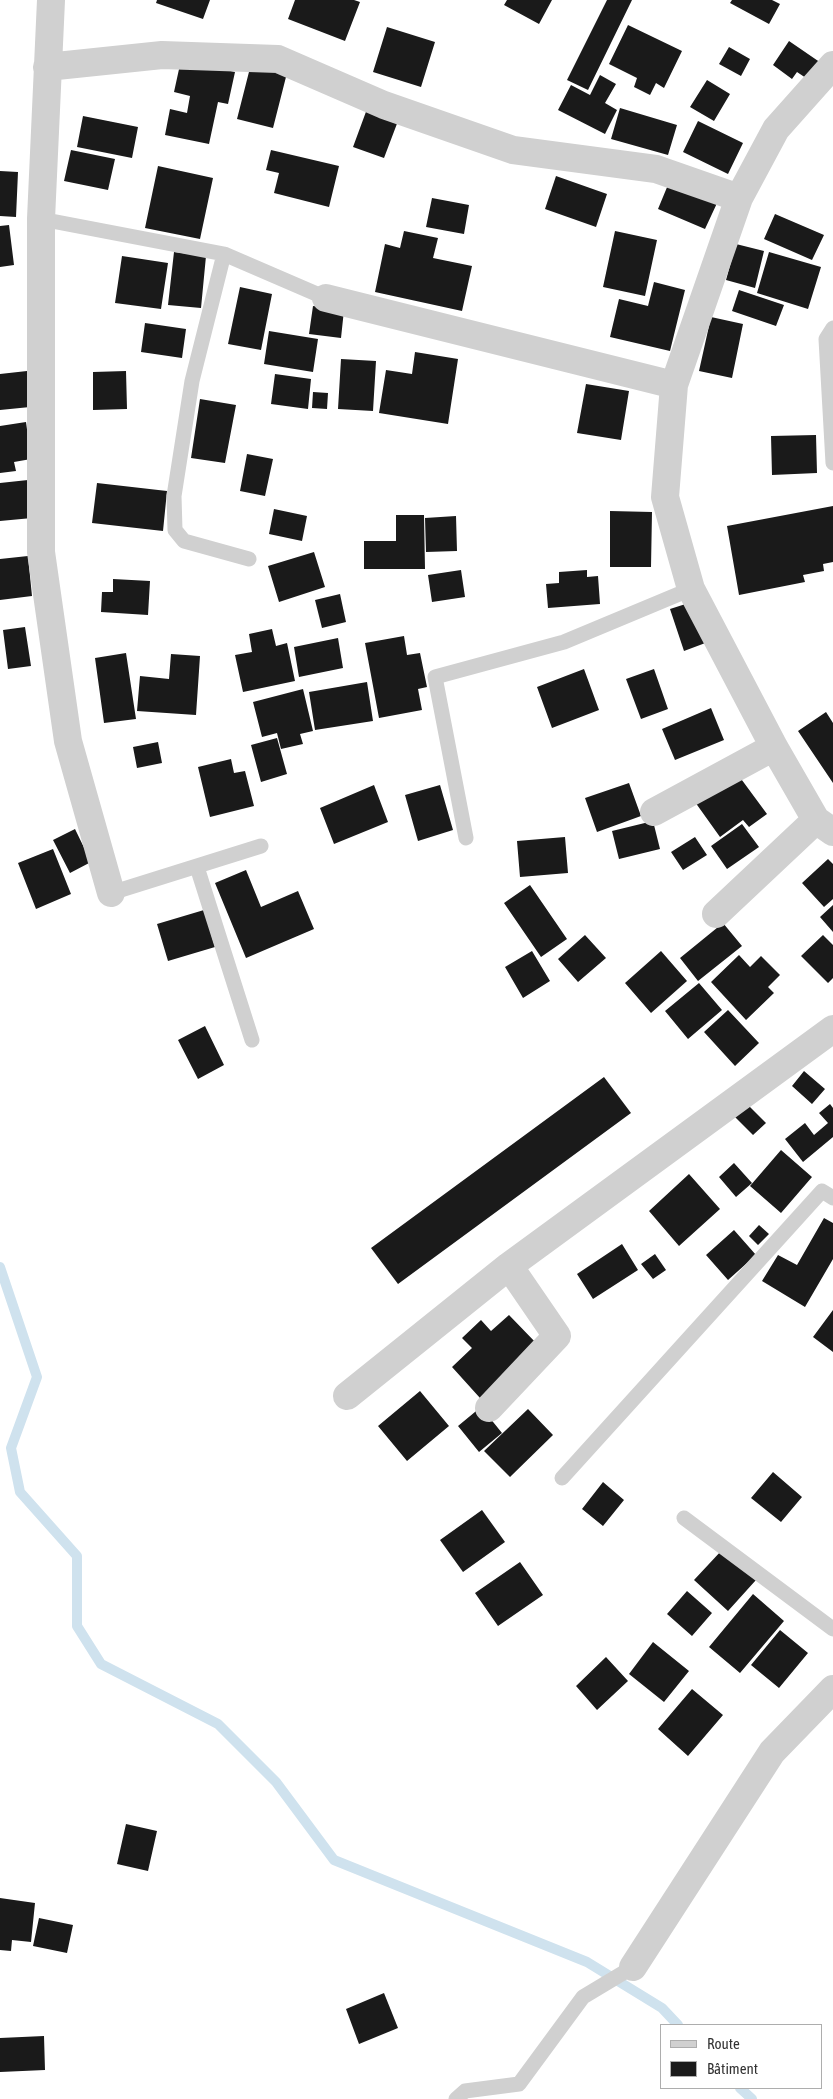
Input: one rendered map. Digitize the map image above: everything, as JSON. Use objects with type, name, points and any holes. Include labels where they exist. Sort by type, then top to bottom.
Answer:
[{"type":"street","points":[[51,0],[41,219],[41,552],[68,741],[111,893]]},
{"type":"street","points":[[47,67],[162,54],[278,59],[384,105],[513,150],[656,169],[739,198]]},
{"type":"street","points":[[716,914],[824,826],[774,747],[691,589],[665,497],[674,386],[739,198],[776,129],[833,65]]},
{"type":"street","points":[[326,298],[674,386]]},
{"type":"street","points":[[654,812],[774,747]]},
{"type":"street","points":[[346,1396],[510,1266],[833,1029]]},
{"type":"street","points":[[490,1408],[557,1336],[510,1266]]},
{"type":"street","points":[[633,1967],[772,1752],[833,1689]]},
{"type":"lane","points":[[41,219],[224,254],[326,298]]},
{"type":"lane","points":[[224,254],[192,381],[174,496],[175,530],[184,541],[250,559]]},
{"type":"lane","points":[[833,328],[826,339],[833,464]]},
{"type":"lane","points":[[466,838],[435,676],[564,642],[691,589]]},
{"type":"lane","points":[[111,893],[261,846]]},
{"type":"lane","points":[[196,867],[252,1040]]},
{"type":"lane","points":[[562,1478],[822,1191],[833,1198]]},
{"type":"lane","points":[[684,1518],[833,1629]]},
{"type":"lane","points":[[456,2099],[466,2091],[519,2084],[583,1997],[633,1967]]},
{"type":"building","points":[[157,0],[210,0],[203,19],[156,3]]},
{"type":"building","points":[[295,0],[354,0],[360,2],[345,41],[288,19]]},
{"type":"building","points":[[507,0],[552,0],[539,24],[504,5]]},
{"type":"building","points":[[607,0],[632,0],[588,90],[567,80]]},
{"type":"building","points":[[732,0],[772,0],[780,4],[769,24],[730,3]]},
{"type":"building","points":[[628,25],[682,51],[664,88],[656,83],[650,95],[634,87],[637,78],[609,64]]},
{"type":"building","points":[[387,27],[435,42],[421,87],[373,72]]},
{"type":"building","points":[[789,41],[824,65],[812,82],[797,72],[792,79],[773,65]]},
{"type":"building","points":[[729,47],[750,59],[741,76],[719,64]]},
{"type":"building","points":[[181,60],[235,72],[228,104],[218,102],[209,144],[165,135],[170,109],[187,113],[190,96],[174,92]]},
{"type":"building","points":[[251,64],[287,73],[273,128],[237,119]]},
{"type":"building","points":[[600,75],[616,84],[605,103],[617,110],[605,134],[558,110],[571,85],[590,95]]},
{"type":"building","points":[[707,80],[730,94],[714,121],[690,107]]},
{"type":"building","points":[[620,108],[677,125],[668,155],[611,139]]},
{"type":"building","points":[[367,109],[398,121],[384,158],[353,147]]},
{"type":"building","points":[[83,116],[138,127],[132,158],[77,147]]},
{"type":"building","points":[[698,121],[743,143],[728,174],[683,152]]},
{"type":"building","points":[[71,150],[115,159],[108,190],[64,181]]},
{"type":"building","points":[[271,150],[339,166],[329,207],[274,193],[279,173],[266,170]]},
{"type":"building","points":[[158,166],[213,178],[200,239],[145,228]]},
{"type":"building","points":[[0,171],[18,172],[16,217],[0,216]]},
{"type":"building","points":[[556,176],[607,194],[596,227],[545,209]]},
{"type":"building","points":[[670,180],[718,201],[705,229],[658,209]]},
{"type":"building","points":[[432,198],[469,205],[464,234],[426,227]]},
{"type":"building","points":[[775,214],[824,235],[812,260],[764,239]]},
{"type":"building","points":[[9,225],[14,265],[0,267],[0,226]]},
{"type":"building","points":[[404,231],[438,238],[433,258],[472,266],[462,311],[375,292],[385,244],[400,248]]},
{"type":"building","points":[[615,231],[657,240],[645,296],[603,287]]},
{"type":"building","points":[[736,244],[764,251],[755,288],[726,280]]},
{"type":"building","points":[[174,252],[206,256],[201,308],[168,305]]},
{"type":"building","points":[[769,252],[821,267],[808,309],[757,293]]},
{"type":"building","points":[[122,256],[168,263],[161,309],[115,303]]},
{"type":"building","points":[[654,282],[685,290],[670,351],[610,337],[619,299],[648,306]]},
{"type":"building","points":[[240,287],[272,294],[261,350],[228,344]]},
{"type":"building","points":[[739,290],[784,305],[776,326],[732,311]]},
{"type":"building","points":[[313,306],[344,310],[341,338],[309,334]]},
{"type":"building","points":[[711,317],[743,324],[732,378],[699,371]]},
{"type":"building","points":[[145,323],[186,329],[182,358],[141,352]]},
{"type":"building","points":[[269,331],[318,339],[313,372],[264,364]]},
{"type":"building","points":[[415,352],[458,359],[448,424],[379,413],[386,370],[412,374]]},
{"type":"building","points":[[341,359],[376,361],[373,411],[338,409]]},
{"type":"building","points":[[27,371],[30,407],[0,410],[0,374]]},
{"type":"building","points":[[126,371],[127,409],[93,410],[93,372]]},
{"type":"building","points":[[275,374],[311,379],[308,409],[271,404]]},
{"type":"building","points":[[586,384],[629,391],[621,440],[577,433]]},
{"type":"building","points":[[313,392],[328,393],[327,409],[312,408]]},
{"type":"building","points":[[200,399],[236,405],[225,463],[191,458]]},
{"type":"building","points":[[26,422],[31,459],[14,462],[16,471],[0,473],[0,426]]},
{"type":"building","points":[[816,435],[817,473],[772,475],[771,436]]},
{"type":"building","points":[[247,454],[273,459],[265,496],[240,491]]},
{"type":"building","points":[[28,480],[32,518],[0,521],[0,483]]},
{"type":"building","points":[[97,483],[167,491],[163,531],[92,523]]},
{"type":"building","points":[[833,506],[833,562],[823,564],[824,571],[803,575],[805,582],[739,595],[727,526]]},
{"type":"building","points":[[274,509],[307,516],[302,541],[269,534]]},
{"type":"building","points":[[610,511],[652,512],[651,567],[610,567]]},
{"type":"building","points":[[396,515],[424,515],[425,569],[364,569],[364,541],[396,541]]},
{"type":"building","points":[[456,516],[457,551],[426,552],[425,518]]},
{"type":"building","points":[[314,552],[325,587],[279,602],[268,566]]},
{"type":"building","points":[[28,556],[32,596],[0,600],[0,559]]},
{"type":"building","points":[[461,570],[465,597],[432,602],[428,575]]},
{"type":"building","points":[[587,570],[587,577],[598,576],[600,604],[548,608],[546,584],[559,583],[559,572]]},
{"type":"building","points":[[113,579],[150,581],[148,615],[101,612],[102,592],[113,592]]},
{"type":"building","points":[[340,594],[346,622],[322,628],[315,600]]},
{"type":"building","points":[[695,601],[708,642],[684,651],[670,609]]},
{"type":"building","points":[[25,627],[31,666],[8,669],[3,630]]},
{"type":"building","points":[[272,629],[276,646],[287,643],[295,681],[243,692],[235,655],[252,652],[249,634]]},
{"type":"building","points":[[404,636],[407,655],[420,653],[427,687],[418,689],[422,710],[379,718],[365,643]]},
{"type":"building","points":[[338,638],[343,668],[299,677],[294,647]]},
{"type":"building","points":[[126,653],[136,719],[104,723],[95,658]]},
{"type":"building","points":[[171,654],[200,656],[196,715],[137,711],[140,676],[169,679]]},
{"type":"building","points":[[584,669],[599,710],[552,728],[537,687]]},
{"type":"building","points":[[654,669],[668,709],[641,719],[626,679]]},
{"type":"building","points":[[367,682],[373,721],[315,730],[309,692]]},
{"type":"building","points":[[303,689],[313,731],[300,734],[303,744],[281,749],[277,733],[262,737],[253,702]]},
{"type":"building","points":[[711,708],[724,740],[675,760],[662,729]]},
{"type":"building","points":[[826,712],[833,723],[833,783],[798,731]]},
{"type":"building","points":[[277,738],[287,774],[261,782],[251,745]]},
{"type":"building","points":[[158,742],[162,763],[137,768],[133,747]]},
{"type":"building","points":[[231,759],[234,773],[245,771],[254,806],[210,817],[198,767]]},
{"type":"building","points":[[736,772],[767,814],[749,827],[743,820],[720,837],[695,802]]},
{"type":"building","points":[[629,783],[641,816],[597,832],[585,798]]},
{"type":"building","points":[[374,785],[388,822],[334,844],[320,808]]},
{"type":"building","points":[[440,785],[453,830],[418,841],[405,795]]},
{"type":"building","points":[[653,821],[660,849],[619,859],[612,831]]},
{"type":"building","points":[[742,824],[759,847],[727,869],[711,846]]},
{"type":"building","points":[[75,829],[91,862],[70,873],[53,840]]},
{"type":"building","points":[[565,837],[568,873],[520,877],[517,841]]},
{"type":"building","points":[[695,837],[707,855],[683,870],[671,852]]},
{"type":"building","points":[[53,849],[71,894],[36,909],[18,863]]},
{"type":"building","points":[[828,859],[833,864],[833,899],[824,907],[802,883]]},
{"type":"building","points":[[246,870],[261,907],[298,891],[314,929],[246,958],[215,883]]},
{"type":"building","points":[[530,885],[567,939],[541,957],[504,903]]},
{"type":"building","points":[[833,905],[833,932],[820,917]]},
{"type":"building","points":[[204,910],[215,947],[168,961],[157,924]]},
{"type":"building","points":[[723,923],[742,946],[698,981],[680,958]]},
{"type":"building","points":[[585,935],[606,958],[578,982],[558,959]]},
{"type":"building","points":[[823,935],[833,945],[833,978],[828,983],[801,956]]},
{"type":"building","points":[[532,951],[550,981],[523,998],[505,967]]},
{"type":"building","points":[[661,951],[687,981],[651,1013],[625,983]]},
{"type":"building","points":[[739,955],[750,967],[761,956],[780,975],[768,987],[774,993],[746,1020],[711,982]]},
{"type":"building","points":[[699,983],[722,1010],[688,1039],[665,1011]]},
{"type":"building","points":[[728,1010],[759,1043],[735,1066],[704,1032]]},
{"type":"building","points":[[205,1026],[224,1065],[198,1079],[178,1040]]},
{"type":"building","points":[[804,1071],[825,1089],[812,1104],[792,1086]]},
{"type":"building","points":[[604,1077],[631,1113],[398,1284],[371,1248]]},
{"type":"building","points":[[744,1101],[766,1123],[753,1135],[731,1113]]},
{"type":"building","points":[[830,1104],[833,1108],[833,1137],[803,1162],[785,1139],[805,1123],[814,1135],[828,1123],[819,1113]]},
{"type":"building","points":[[781,1150],[812,1177],[781,1213],[750,1186]]},
{"type":"building","points":[[734,1163],[752,1183],[736,1197],[719,1177]]},
{"type":"building","points":[[689,1174],[720,1209],[679,1246],[649,1211]]},
{"type":"building","points":[[824,1218],[833,1223],[833,1259],[805,1307],[762,1281],[778,1255],[797,1265]]},
{"type":"building","points":[[759,1225],[769,1234],[758,1245],[749,1236]]},
{"type":"building","points":[[734,1230],[756,1255],[728,1280],[706,1255]]},
{"type":"building","points":[[622,1244],[638,1270],[593,1299],[577,1274]]},
{"type":"building","points":[[655,1254],[666,1270],[653,1279],[641,1264]]},
{"type":"building","points":[[833,1310],[833,1352],[813,1337]]},
{"type":"building","points":[[509,1315],[538,1345],[480,1398],[452,1367],[472,1348],[462,1338],[481,1320],[491,1331]]},
{"type":"building","points":[[420,1391],[449,1426],[407,1461],[378,1426]]},
{"type":"building","points":[[481,1407],[502,1433],[479,1452],[458,1426]]},
{"type":"building","points":[[528,1409],[553,1435],[510,1477],[484,1451]]},
{"type":"building","points":[[773,1472],[802,1497],[781,1522],[751,1498]]},
{"type":"building","points":[[603,1482],[624,1500],[603,1526],[582,1509]]},
{"type":"building","points":[[482,1510],[505,1542],[463,1572],[440,1540]]},
{"type":"building","points":[[722,1550],[756,1580],[728,1611],[694,1580]]},
{"type":"building","points":[[520,1562],[543,1595],[498,1626],[475,1593]]},
{"type":"building","points":[[687,1591],[712,1613],[692,1636],[667,1614]]},
{"type":"building","points":[[753,1594],[784,1621],[740,1673],[709,1647]]},
{"type":"building","points":[[780,1630],[808,1653],[779,1688],[751,1665]]},
{"type":"building","points":[[653,1642],[689,1671],[664,1702],[629,1674]]},
{"type":"building","points":[[606,1657],[628,1681],[597,1710],[576,1686]]},
{"type":"building","points":[[692,1689],[723,1715],[688,1756],[658,1729]]},
{"type":"building","points":[[126,1824],[157,1831],[148,1871],[117,1864]]},
{"type":"building","points":[[0,1898],[35,1903],[31,1942],[12,1940],[11,1951],[0,1950]]},
{"type":"building","points":[[39,1918],[73,1925],[67,1953],[33,1946]]},
{"type":"building","points":[[384,1993],[398,2028],[359,2044],[346,2009]]},
{"type":"building","points":[[44,2036],[45,2070],[0,2072],[0,2038]]},
{"type":"waterway","points":[[0,1267],[37,1377],[11,1448],[20,1492],[77,1556],[77,1626],[101,1664],[218,1724],[276,1782],[334,1860],[587,1962],[662,2008],[677,2024]]},
{"type":"waterway","points":[[741,2089],[752,2099]]}]
